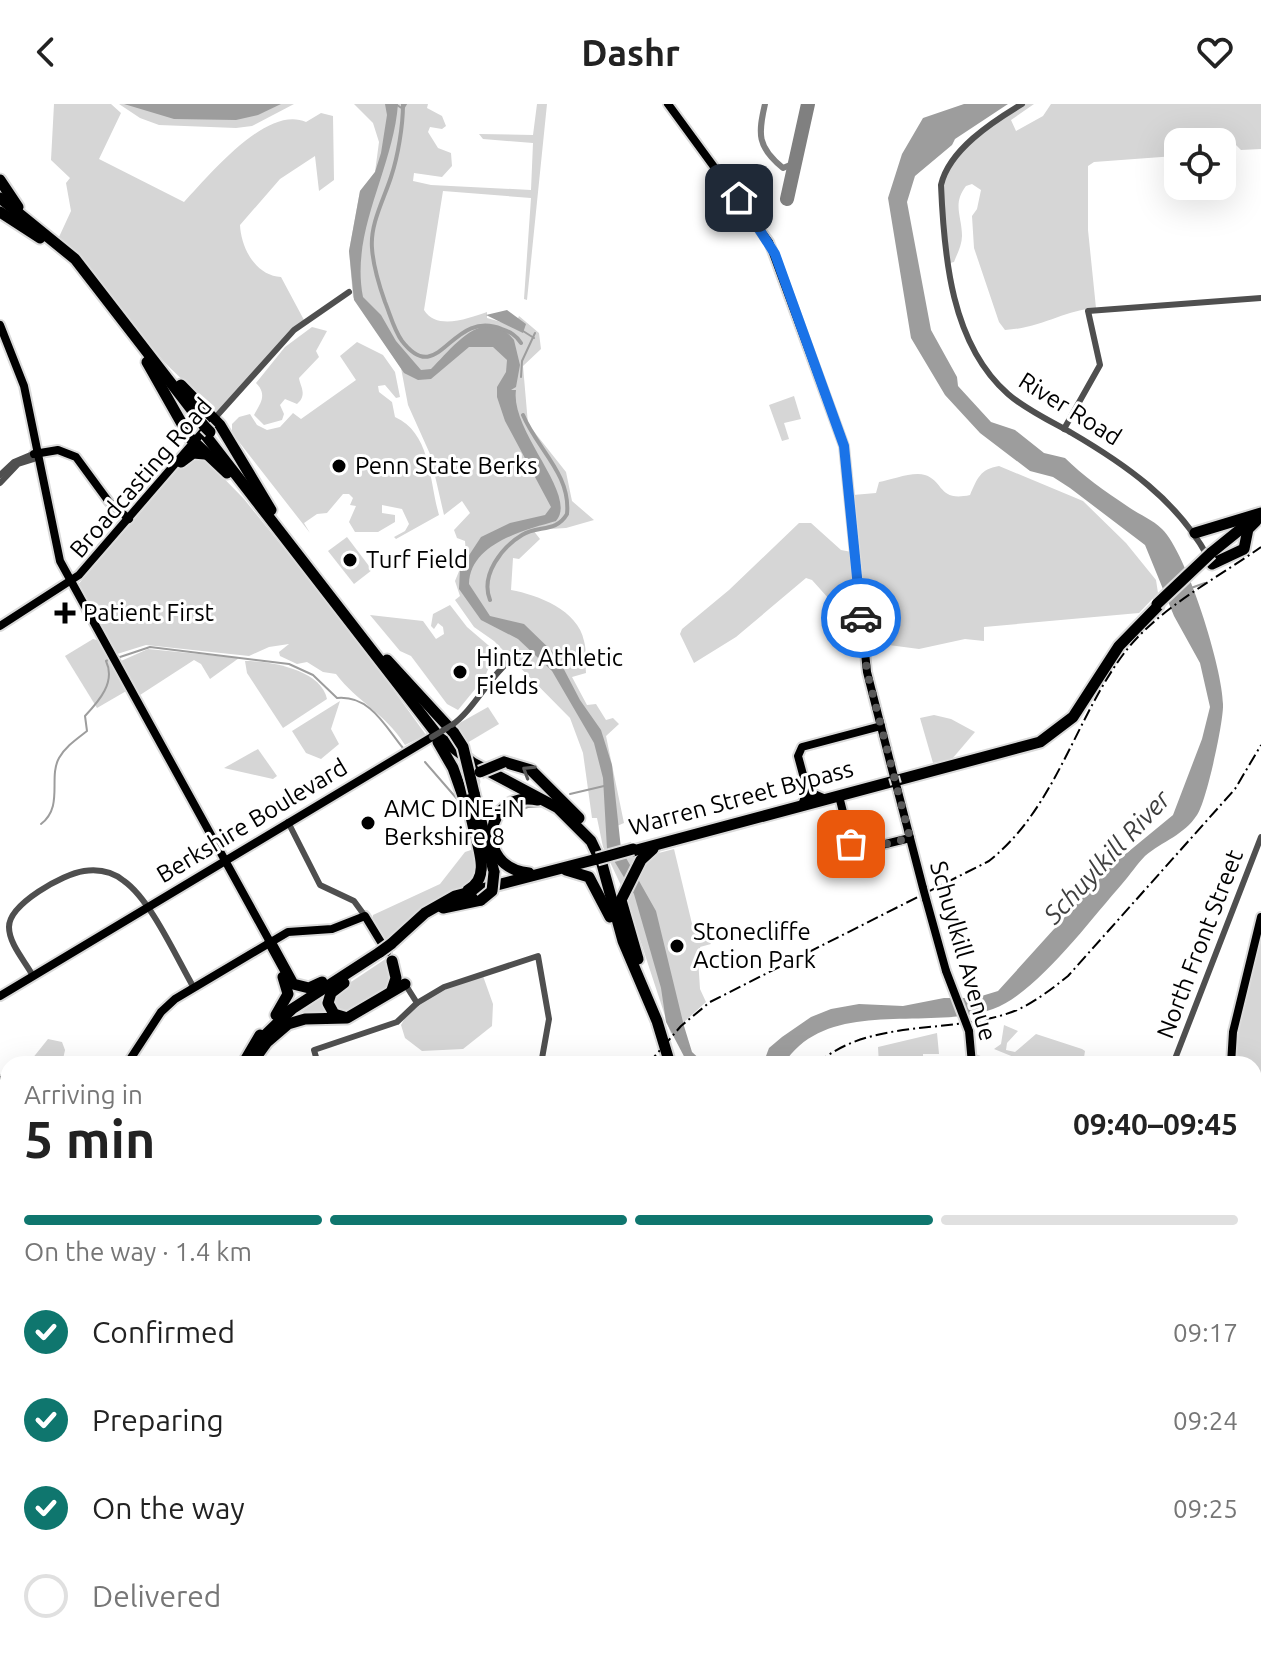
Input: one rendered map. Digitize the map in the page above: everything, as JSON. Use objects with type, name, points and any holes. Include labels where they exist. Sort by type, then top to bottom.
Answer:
[{"type":"highway","points":[[0,180],[15,203],[74,267],[147,361],[209,428],[276,527],[446,744],[473,763],[558,808],[578,825],[596,849],[633,963],[669,1056]]},
{"type":"highway","points":[[0,198],[75,259],[456,745],[564,808],[598,856]]},
{"type":"highway","points":[[0,206],[50,240]]},
{"type":"highway","points":[[0,212],[50,240]]},
{"type":"highway","points":[[147,361],[194,444],[276,527]]},
{"type":"highway","points":[[181,462],[196,452],[208,456]]},
{"type":"highway","points":[[1195,533],[1260,517]]},
{"type":"highway","points":[[1212,558],[1244,549],[1248,529],[1260,517]]},
{"type":"highway","name":"Warren Street Bypass","points":[[664,842],[836,799],[1015,748],[1049,734],[1076,709],[1121,639],[1212,558],[1230,538],[1260,517]]},
{"type":"highway","points":[[1195,533],[1234,523],[1236,528],[1230,538]]},
{"type":"highway","points":[[382,654],[453,729],[463,747],[494,872],[494,888],[481,900],[447,906],[419,924]]},
{"type":"highway","points":[[420,714],[453,768],[470,818],[483,874],[475,886],[455,896]]},
{"type":"highway","points":[[470,818],[469,790],[480,772],[504,762],[519,764],[534,772],[576,814],[598,856],[624,935],[664,1031]]},
{"type":"highway","name":"Warren Street Bypass","points":[[385,953],[425,913],[455,896],[598,856],[636,854],[664,842],[806,798],[836,799]]},
{"type":"highway","points":[[540,873],[522,873],[503,863],[492,842],[493,825],[503,809],[520,800],[536,800],[558,808]]},
{"type":"highway","points":[[636,854],[620,902],[670,1056]]},
{"type":"highway","name":"Warren Street Bypass","points":[[253,1056],[287,1017],[385,953],[437,910],[464,897],[565,870],[598,856]]},
{"type":"highway","points":[[565,870],[582,872],[592,881],[633,963]]},
{"type":"highway","points":[[268,943],[288,980],[303,988],[312,987],[385,953]]},
{"type":"highway","points":[[252,1056],[288,994],[268,943]]},
{"type":"highway","points":[[385,953],[332,992],[329,1007],[334,1014],[346,1017],[401,988]]},
{"type":"highway","points":[[385,953],[401,988]]},
{"type":"highway","points":[[254,1056],[288,1024],[305,1019],[347,1018],[401,988]]},
{"type":"main road","name":"Schuylkill Avenue","points":[[668,104],[763,232],[818,372],[847,462],[866,663],[946,971],[969,1031],[972,1056]]},
{"type":"main road","points":[[0,325],[24,386],[49,540],[70,584],[117,662],[226,860],[268,943]]},
{"type":"main road","points":[[0,336],[20,388],[35,454]]},
{"type":"main road","name":"Broadcasting Road","points":[[128,520],[209,428]]},
{"type":"main road","name":"Broadcasting Road","points":[[1,626],[70,584],[194,444]]},
{"type":"main road","points":[[35,454],[64,451],[76,457],[109,502],[128,520]]},
{"type":"main road","points":[[35,454],[61,454],[74,461],[106,504],[128,520]]},
{"type":"main road","points":[[806,798],[798,756],[802,747],[881,726]]},
{"type":"main road","name":"Berkshire Boulevard","points":[[0,996],[432,737]]},
{"type":"main road","points":[[836,799],[853,852],[910,838]]},
{"type":"main road","points":[[132,1056],[165,1007],[268,943],[296,930],[332,929],[365,916],[385,953]]},
{"type":"main road","points":[[1231,1056],[1233,1030],[1261,917]]},
{"type":"street","name":"River Road","points":[[1022,104],[994,121],[958,154],[943,175],[942,228],[948,272],[967,336],[997,383],[1010,396],[1132,470],[1195,533],[1212,558]]},
{"type":"street","name":"Broadcasting Road","points":[[209,428],[291,334],[349,292]]},
{"type":"street","points":[[1064,429],[1100,365],[1088,311],[1261,298]]},
{"type":"street","points":[[0,475],[14,462],[35,454]]},
{"type":"street","points":[[0,483],[18,464],[35,454]]},
{"type":"street","name":"Berkshire Boulevard","points":[[432,737],[453,729],[486,683],[508,662]]},
{"type":"street","points":[[288,822],[320,885],[354,901],[365,916]]},
{"type":"street","name":"North Front Street","points":[[1176,1056],[1261,837]]},
{"type":"street","points":[[33,976],[11,938],[10,919],[18,906],[77,872],[108,872],[131,886],[194,988]]},
{"type":"street","points":[[316,1056],[314,1050],[397,1022],[417,1003],[451,984],[538,956],[549,1019],[542,1056]]},
{"type":"street","points":[[401,988],[417,1003]]},
{"type":"shaded area","points":[[54,104],[111,104],[121,113],[99,159],[184,202],[240,146],[274,123],[291,119],[306,122],[321,113],[333,116],[334,180],[319,191],[315,156],[280,179],[240,225],[243,243],[252,259],[264,272],[281,277],[304,320],[217,413],[165,363],[59,237],[71,211],[66,183],[70,178],[51,160]]},
{"type":"shaded area","points":[[119,104],[294,104],[252,126],[236,128],[159,125],[140,118]]},
{"type":"shaded area","points":[[124,104],[281,104],[258,115],[236,120],[174,119]]},
{"type":"shaded area","points":[[354,104],[428,104],[427,108],[442,116],[446,126],[442,129],[430,127],[428,132],[438,148],[451,153],[452,166],[442,177],[414,173],[413,181],[431,185],[531,190],[533,143],[483,139],[479,134],[533,135],[537,104],[547,104],[527,300],[524,299],[531,198],[443,191],[424,310],[437,320],[445,321],[463,320],[487,312],[487,318],[515,326],[519,316],[539,333],[541,349],[523,366],[528,424],[566,472],[572,501],[594,520],[566,528],[533,530],[540,539],[519,559],[513,558],[511,590],[555,606],[580,630],[585,645],[586,673],[572,677],[587,705],[596,704],[606,720],[613,718],[619,724],[606,736],[624,823],[617,826],[621,849],[651,855],[674,849],[694,932],[703,934],[711,944],[700,947],[702,954],[698,958],[700,989],[706,1002],[671,1034],[625,894],[603,847],[597,818],[592,818],[583,753],[570,718],[494,641],[474,627],[455,600],[460,596],[455,581],[466,554],[465,541],[457,538],[454,530],[470,513],[462,501],[444,515],[430,454],[408,405],[401,368],[353,297],[349,251],[360,191],[375,172],[379,142],[373,123]]},
{"type":"shaded area","points":[[385,104],[398,104],[389,153],[362,248],[363,297],[381,315],[396,341],[421,370],[431,369],[459,340],[481,327],[492,326],[503,330],[514,340],[520,365],[516,387],[511,390],[516,390],[523,425],[552,479],[561,510],[556,521],[515,534],[489,548],[472,570],[469,584],[490,616],[524,624],[557,656],[580,700],[601,730],[612,765],[621,849],[656,911],[684,1026],[692,1052],[696,1056],[684,1056],[666,1022],[661,988],[634,894],[607,849],[603,778],[594,743],[552,671],[518,639],[481,620],[459,589],[460,569],[481,537],[510,523],[545,515],[551,507],[505,421],[497,397],[497,387],[506,372],[507,360],[493,347],[469,347],[431,379],[418,380],[404,373],[354,300],[349,251],[360,191],[375,172],[387,115]]},
{"type":"shaded area","points":[[964,104],[1008,104],[955,139],[915,176],[907,202],[931,330],[957,377],[958,386],[991,422],[1015,430],[1044,453],[1065,458],[1103,489],[1158,525],[1172,542],[1202,613],[1217,666],[1223,704],[1218,743],[1205,795],[1192,822],[1145,856],[1062,954],[1010,1001],[967,1015],[852,1023],[826,1030],[803,1043],[791,1056],[766,1056],[769,1048],[782,1037],[811,1017],[831,1009],[859,1004],[903,1006],[944,998],[975,998],[998,991],[1111,866],[1173,815],[1202,739],[1210,707],[1200,663],[1174,616],[1145,545],[1070,488],[1053,477],[1030,471],[980,433],[945,395],[911,338],[888,198],[902,154],[923,118]]},
{"type":"shaded area","points":[[1024,104],[1034,104],[1011,120],[1016,131],[1043,116],[1051,104],[1261,104],[1261,149],[1241,150],[1236,145],[1236,128],[1164,128],[1164,157],[1094,162],[1088,166],[1088,230],[1096,308],[1018,329],[1005,330],[999,322],[974,248],[972,216],[977,209],[981,190],[972,184],[966,186],[959,199],[962,239],[954,262],[950,263],[942,219],[942,185],[951,164],[979,135]]},
{"type":"shaded area","points":[[507,310],[526,324],[523,333],[486,315]]},
{"type":"shaded area","points":[[312,327],[327,331],[316,351],[319,357],[299,378],[302,397],[297,404],[285,399],[280,405],[284,414],[282,420],[264,425],[254,415],[262,395],[256,383],[285,347]]},
{"type":"shaded area","points":[[357,342],[383,355],[395,372],[400,397],[396,398],[385,385],[378,386],[379,392],[392,402],[395,417],[407,424],[422,446],[439,515],[396,539],[394,537],[405,531],[409,524],[402,509],[382,505],[382,513],[395,515],[395,522],[378,532],[355,532],[349,522],[356,506],[350,505],[353,498],[349,494],[343,494],[327,513],[317,514],[304,523],[310,533],[232,433],[232,424],[239,417],[250,414],[257,425],[267,430],[280,427],[293,413],[301,419],[356,380],[340,356]]},
{"type":"shaded area","points":[[794,396],[801,419],[784,423],[789,439],[782,441],[769,405]]},
{"type":"shaded area","points":[[202,456],[244,499],[354,635],[426,735],[405,745],[388,724],[336,674],[323,672],[307,662],[297,664],[280,656],[279,652],[289,644],[269,647],[249,656],[146,645],[117,654],[76,587],[184,462]]},
{"type":"shaded area","points":[[999,466],[1083,501],[1126,543],[1156,580],[1158,593],[1139,613],[984,627],[984,641],[965,639],[919,649],[866,642],[864,617],[847,619],[812,580],[806,578],[736,637],[694,663],[680,634],[682,629],[729,590],[799,523],[811,523],[841,550],[857,553],[853,495],[876,493],[879,482],[920,474],[931,478],[952,496],[970,495],[983,472]]},
{"type":"shaded area","name":"Turf Field","points":[[347,537],[372,570],[354,584],[328,551]]},
{"type":"shaded area","points":[[450,605],[467,627],[495,651],[485,677],[458,710],[447,704],[411,656],[400,651],[370,615],[423,621],[436,639],[444,634],[443,627],[438,623],[434,629],[431,626],[433,614]]},
{"type":"shaded area","points":[[93,639],[100,641],[128,690],[97,708],[65,656]]},
{"type":"shaded area","points":[[148,649],[239,658],[210,679],[201,664],[194,660],[140,695],[121,661]]},
{"type":"shaded area","points":[[245,661],[281,665],[305,674],[323,689],[327,699],[283,728],[247,673]]},
{"type":"shaded area","points":[[340,701],[331,729],[339,744],[321,759],[306,753],[292,731]]},
{"type":"shaded area","points":[[488,707],[499,724],[467,743],[456,725]]},
{"type":"shaded area","points":[[934,715],[951,719],[975,732],[952,759],[933,763],[920,718]]},
{"type":"shaded area","points":[[258,749],[277,776],[273,779],[224,768]]},
{"type":"shaded area","points":[[471,850],[477,853],[481,867],[467,888],[425,906],[384,941],[372,921],[373,915],[440,884],[465,852]]},
{"type":"shaded area","points":[[1261,926],[1261,1056],[1236,1056],[1238,1020]]},
{"type":"shaded area","points":[[387,958],[394,975],[391,988],[345,1015],[335,1012],[333,994]]},
{"type":"shaded area","points":[[483,976],[493,1004],[492,1026],[463,1049],[422,1051],[405,1038],[401,1025],[416,1006],[448,988]]},
{"type":"shaded area","points":[[331,991],[333,1015],[287,1022]]},
{"type":"shaded area","points":[[1004,1025],[1018,1031],[1007,1043],[1006,1050],[1015,1052],[1036,1034],[1085,1051],[1084,1056],[1011,1056],[994,1049],[1001,1044]]},
{"type":"shaded area","points":[[937,1033],[939,1054],[879,1056],[878,1047]]},
{"type":"shaded area","points":[[48,1039],[62,1042],[65,1050],[64,1056],[34,1056]]},
{"type":"waterway","points":[[403,104],[396,160],[372,239],[377,275],[397,332],[415,354],[426,357],[437,353],[470,329],[484,325],[508,331],[521,343]]},
{"type":"waterway","points":[[397,105],[403,109],[406,104]]},
{"type":"waterway","points":[[523,331],[534,338]]},
{"type":"waterway","points":[[521,377],[522,361],[535,333]]},
{"type":"waterway","points":[[490,600],[488,581],[500,554],[514,540],[528,532],[558,524],[567,514],[567,500],[559,474],[523,415]]},
{"type":"waterway","points":[[1191,588],[1205,583]]},
{"type":"waterway","points":[[117,658],[150,647],[289,664],[313,675],[337,698],[349,698],[368,707],[403,748]]},
{"type":"waterway","points":[[41,824],[52,809],[59,758],[87,731],[85,716],[104,691],[109,676],[106,661],[110,659]]},
{"type":"waterway","points":[[425,762],[458,800]]},
{"type":"waterway","points":[[570,794],[604,786]]},
{"type":"waterway","points":[[505,816],[528,807],[544,806]]},
{"type":"taxiway","points":[[765,104],[761,124],[764,146],[783,168],[795,163]]},
{"type":"runway","points":[[787,199],[808,104]]},
{"type":"railway","points":[[655,1056],[681,1026],[710,1002],[989,861],[1012,840],[1048,789],[1092,705],[1125,652],[1172,607],[1261,547]]},
{"type":"railway","points":[[829,1056],[862,1039],[887,1033],[993,1018],[1024,1007],[1050,990],[1068,976],[1235,789],[1261,745]]},
{"type":"way so far","points":[[851,844],[853,852],[910,838],[867,672],[861,618]]},
{"type":"place","name":"Penn State Berks","points":[[339,466]]},
{"type":"place","name":"Turf Field","points":[[350,560]]},
{"type":"place","name":"Patient First","points":[[65,613]]},
{"type":"place","name":"Hintz Athletic Fields","points":[[460,672]]},
{"type":"place","name":"AMC DINE-IN Berkshire 8","points":[[368,823]]},
{"type":"place","name":"Stonecliffe Action Park","points":[[677,946]]},
{"type":"route","points":[[739,198],[775,254],[844,446],[861,618]]},
{"type":"water label","name":"Schuylkill River","points":[[1107,857]]}]
